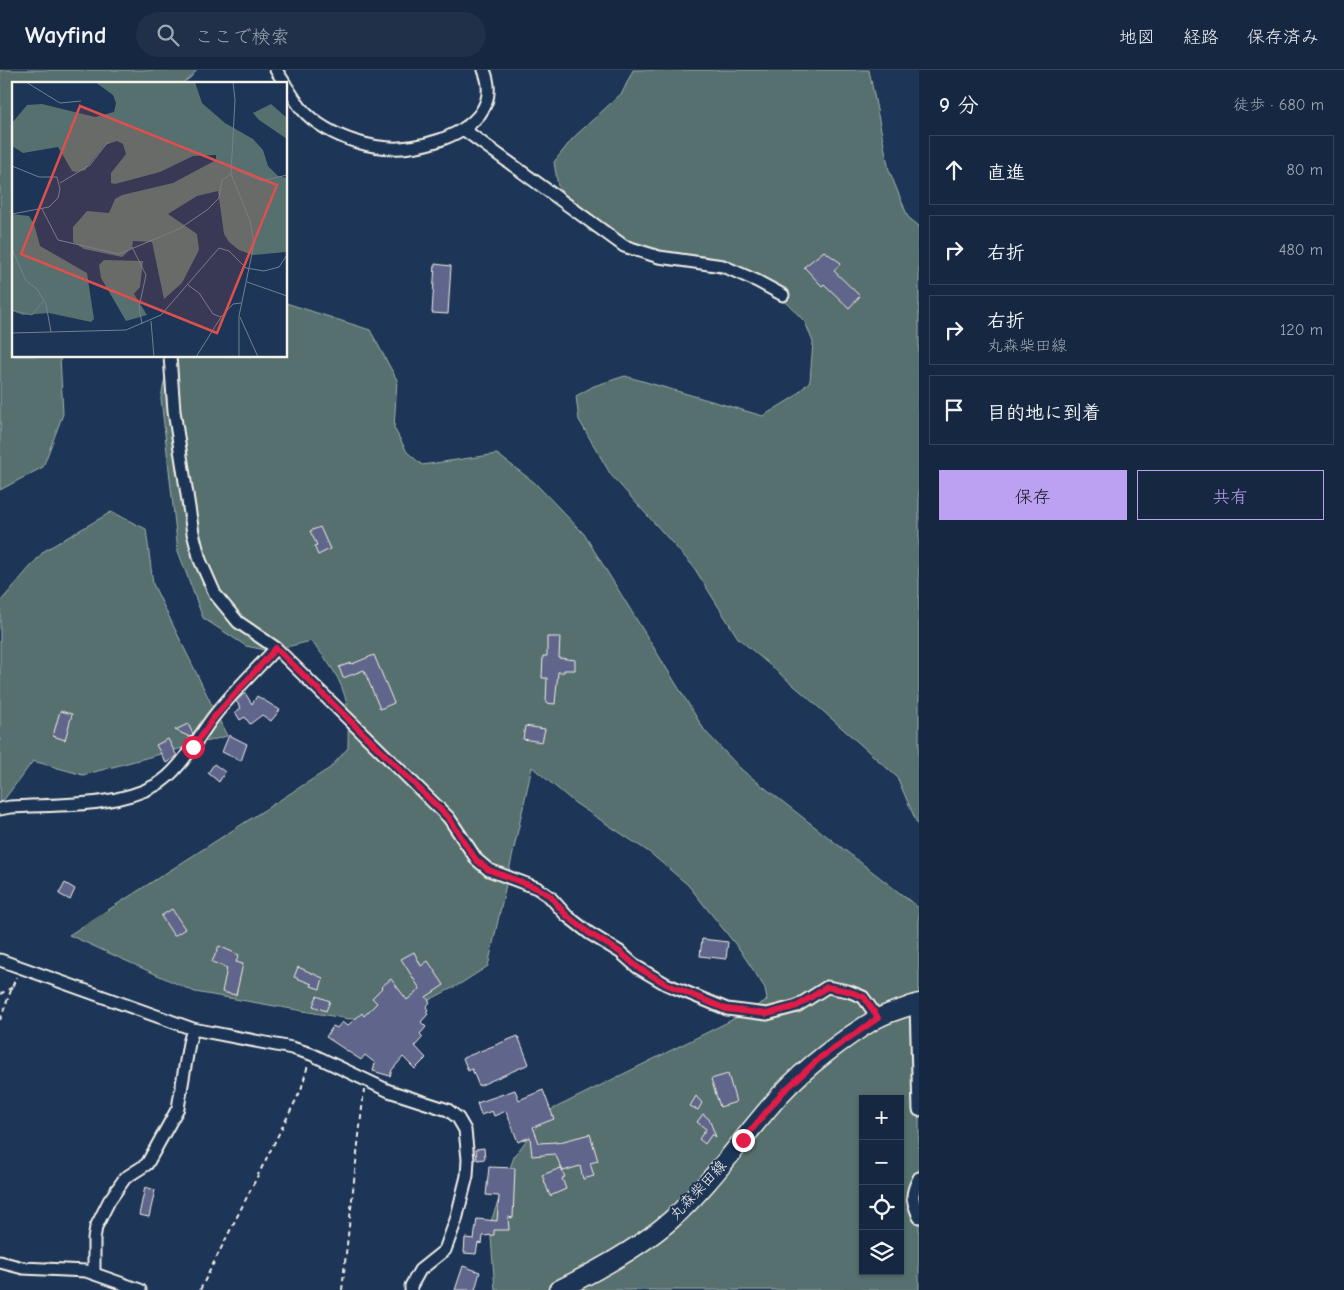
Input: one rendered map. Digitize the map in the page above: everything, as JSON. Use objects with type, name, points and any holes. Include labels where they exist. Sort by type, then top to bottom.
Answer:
[{"type":"main road","name":"丸森柴田線","points":[[558,1290],[594,1272],[670,1220],[705,1186],[782,1093],[821,1057],[878,1018],[918,1003]]},
{"type":"street","points":[[276,70],[284,82]]},
{"type":"street","points":[[288,88],[302,109],[315,121],[343,137],[382,148],[409,148],[433,142],[463,129],[478,116],[486,107],[489,95],[489,81],[484,70]]},
{"type":"street","points":[[463,129],[624,246],[659,257],[723,266],[783,295]]},
{"type":"street","points":[[170,358],[174,411],[185,489],[200,560],[215,594],[238,622],[276,648],[449,818],[476,860],[489,870],[537,888],[550,896],[566,915],[589,933],[620,952],[637,967],[666,984],[726,1009],[767,1014],[797,1006],[827,987],[848,991],[864,997],[878,1018]]},
{"type":"street","points":[[0,809],[105,801],[123,798],[156,785],[172,771],[193,747],[215,716],[276,648]]},
{"type":"street","points":[[0,960],[193,1029],[292,1048],[310,1054],[389,1090],[448,1110],[458,1118],[465,1130],[468,1176],[456,1220],[445,1250],[420,1270],[411,1286],[411,1290]]},
{"type":"street","points":[[918,1003],[919,1110]]},
{"type":"street","points":[[94,1273],[96,1227],[109,1201],[125,1178],[147,1164],[178,1108],[193,1029]]},
{"type":"street","points":[[919,1178],[913,1191],[912,1199],[919,1217]]},
{"type":"street","points":[[0,1262],[22,1268],[86,1271],[140,1290]]},
{"type":"path","points":[[0,1020],[20,968]]},
{"type":"path","points":[[0,994],[12,987]]},
{"type":"path","points":[[200,1290],[301,1090],[310,1054]]},
{"type":"path","points":[[342,1290],[365,1080]]},
{"type":"green space","points":[[0,70],[197,70],[184,82],[12,82],[12,358],[60,358],[63,414],[43,467],[0,490]]},
{"type":"green space","points":[[633,70],[869,70],[889,170],[908,217],[919,226],[919,828],[897,777],[738,638],[693,566],[611,475],[579,420],[576,396],[594,386],[625,376],[763,416],[794,397],[810,381],[813,342],[805,322],[788,304],[764,285],[707,270],[589,231],[558,186],[554,162],[573,138],[622,93]]},
{"type":"green space","points":[[288,304],[370,330],[397,380],[394,428],[407,452],[422,465],[497,454],[535,483],[584,534],[705,731],[742,770],[919,908],[919,1290],[495,1290],[490,1224],[514,1157],[547,1112],[728,1022],[767,1000],[765,988],[740,950],[688,885],[649,852],[575,803],[532,767],[488,966],[460,984],[404,1013],[349,1019],[195,992],[69,935],[330,768],[348,748],[348,715],[342,687],[334,671],[311,641],[270,651],[246,646],[203,618],[178,551],[161,398],[169,358],[288,358]]},
{"type":"green space","points":[[111,512],[146,529],[153,584],[227,736],[83,775],[33,761],[0,805],[0,602],[44,551]]},
{"type":"building","points":[[824,251],[841,263],[834,271],[860,296],[849,308],[824,284],[822,286],[804,267]]},
{"type":"building","points":[[435,264],[451,266],[448,314],[432,313]]},
{"type":"building","points":[[320,527],[330,549],[318,555],[314,546],[317,545],[310,531]]},
{"type":"building","points":[[547,637],[560,637],[559,658],[575,660],[575,670],[558,672],[555,704],[546,703],[547,678],[542,678],[543,656],[547,656]]},
{"type":"building","points":[[374,655],[394,703],[380,709],[364,670],[343,678],[339,667]]},
{"type":"building","points":[[245,693],[252,704],[257,696],[280,710],[271,721],[262,715],[250,724],[245,717],[240,720],[235,712],[241,708],[236,701]]},
{"type":"building","points":[[60,711],[72,714],[65,740],[53,736]]},
{"type":"building","points":[[188,724],[193,734],[190,737],[175,730]]},
{"type":"building","points":[[525,726],[545,729],[542,742],[523,739]]},
{"type":"building","points":[[229,735],[247,744],[241,761],[222,752]]},
{"type":"building","points":[[168,739],[177,756],[166,763],[156,745]]},
{"type":"building","points":[[214,764],[225,772],[219,782],[208,773]]},
{"type":"building","points":[[65,883],[75,889],[70,900],[59,894]]},
{"type":"building","points":[[172,909],[185,929],[174,936],[161,916]]},
{"type":"building","points":[[702,939],[728,942],[726,959],[700,956]]},
{"type":"building","points":[[219,946],[239,955],[236,962],[243,964],[236,995],[222,992],[227,968],[212,962]]},
{"type":"building","points":[[414,952],[421,966],[428,961],[444,985],[426,997],[430,1002],[426,1007],[428,1014],[421,1022],[426,1027],[420,1034],[423,1037],[415,1046],[426,1058],[415,1069],[403,1057],[392,1070],[390,1076],[373,1071],[375,1063],[365,1055],[361,1060],[326,1037],[333,1026],[337,1028],[342,1022],[347,1026],[362,1013],[364,1016],[377,1003],[372,998],[391,979],[407,1000],[420,989],[401,959]]},
{"type":"building","points":[[298,967],[323,978],[320,989],[294,977]]},
{"type":"building","points":[[317,996],[330,1001],[326,1011],[313,1006]]},
{"type":"building","points":[[518,1036],[529,1064],[479,1086],[472,1069],[468,1071],[463,1058]]},
{"type":"building","points":[[728,1074],[736,1102],[720,1107],[711,1079]]},
{"type":"building","points":[[515,1090],[519,1100],[543,1090],[554,1119],[533,1127],[539,1143],[556,1143],[590,1134],[598,1161],[590,1163],[594,1176],[583,1179],[580,1166],[563,1171],[555,1154],[532,1156],[530,1137],[518,1142],[506,1111],[494,1116],[492,1111],[481,1115],[477,1103]]},
{"type":"building","points":[[696,1096],[702,1103],[698,1110],[690,1106]]},
{"type":"building","points":[[703,1114],[709,1119],[716,1137],[712,1134],[705,1144],[699,1139],[706,1129],[697,1122]]},
{"type":"building","points":[[484,1148],[485,1159],[477,1160],[476,1149]]},
{"type":"building","points":[[489,1167],[515,1168],[513,1218],[508,1217],[509,1230],[494,1230],[494,1235],[483,1236],[482,1244],[478,1243],[476,1254],[464,1253],[465,1238],[474,1239],[477,1219],[497,1221],[499,1196],[486,1195]]},
{"type":"building","points":[[561,1168],[565,1177],[562,1178],[566,1189],[550,1196],[542,1175]]},
{"type":"building","points":[[145,1187],[155,1190],[149,1217],[139,1215]]},
{"type":"building","points":[[463,1266],[480,1272],[475,1290],[455,1290]]},
{"type":"route","points":[[193,747],[215,716],[276,648],[449,818],[476,860],[489,870],[537,888],[550,896],[566,915],[589,933],[620,952],[637,967],[666,984],[726,1009],[767,1014],[797,1006],[827,987],[848,991],[864,997],[878,1018],[821,1057],[782,1093],[743,1140]]}]
